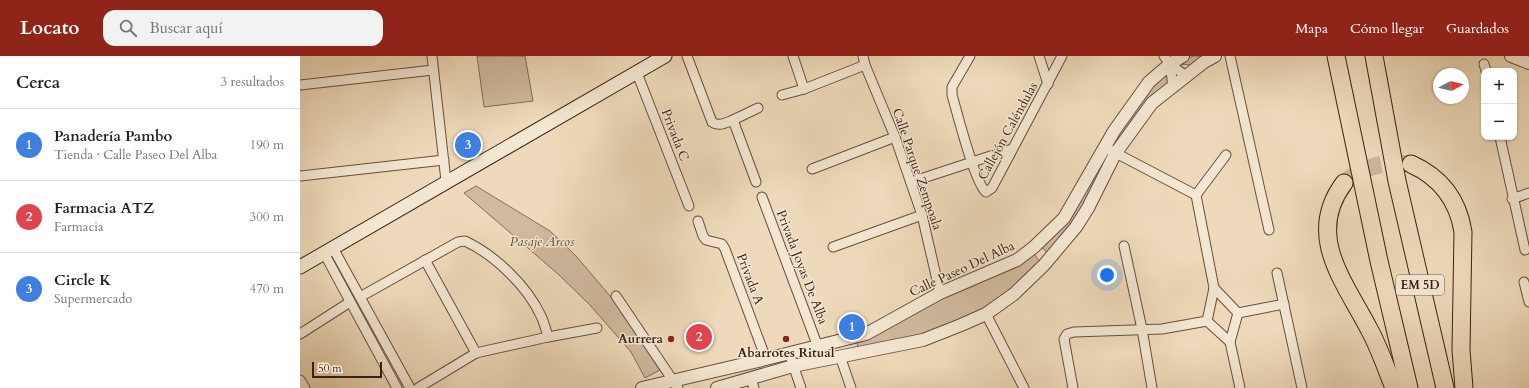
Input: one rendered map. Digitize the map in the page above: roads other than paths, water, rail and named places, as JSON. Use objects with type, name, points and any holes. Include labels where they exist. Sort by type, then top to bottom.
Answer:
[{"type":"highway","name":"EM 5D","points":[[1336,56],[1378,253],[1409,388]]},
{"type":"highway","name":"EM 5D","points":[[1374,56],[1397,181],[1445,388]]},
{"type":"highway","points":[[1411,164],[1428,174],[1443,187],[1455,203],[1462,222],[1461,350],[1464,388]]},
{"type":"highway","points":[[1344,183],[1334,198],[1328,216],[1328,245],[1337,270],[1370,331],[1394,388]]},
{"type":"main road","points":[[300,267],[665,56]]},
{"type":"street","points":[[432,56],[446,182]]},
{"type":"street","points":[[687,56],[712,122],[721,124],[758,108]]},
{"type":"street","points":[[793,56],[804,88]]},
{"type":"street","name":"Callejón Caléndulas","points":[[970,56],[952,87],[952,95],[972,162],[983,190],[986,192],[990,191],[1062,56]]},
{"type":"street","points":[[1039,56],[1048,84]]},
{"type":"street","name":"Calle Paseo Del Alba","points":[[642,388],[676,384],[766,359],[866,334],[940,292],[1018,260],[1064,218],[1114,131],[1149,82],[1167,60],[1183,56]]},
{"type":"street","points":[[717,388],[753,384],[793,366],[923,340],[986,314],[1014,294],[1044,265],[1076,227],[1088,208],[1115,154],[1152,103],[1204,62],[1214,56]]},
{"type":"street","points":[[1230,56],[1269,230]]},
{"type":"street","points":[[1511,56],[1529,63]]},
{"type":"street","points":[[782,95],[804,88],[864,60]]},
{"type":"street","name":"Calle Parque Zempoala","points":[[864,60],[895,137],[922,215],[940,292]]},
{"type":"street","points":[[1167,60],[1186,76]]},
{"type":"street","points":[[1167,60],[1173,87]]},
{"type":"street","points":[[300,85],[433,70]]},
{"type":"street","name":"Privada C","points":[[637,73],[689,206]]},
{"type":"street","points":[[733,120],[756,182]]},
{"type":"street","points":[[812,169],[895,137]]},
{"type":"street","points":[[1501,140],[1512,199],[1525,250]]},
{"type":"street","points":[[1104,147],[1196,195]]},
{"type":"street","points":[[911,182],[1012,148]]},
{"type":"street","points":[[1208,321],[1214,288],[1196,195],[1226,155]]},
{"type":"street","points":[[300,176],[444,160]]},
{"type":"street","points":[[1512,199],[1529,193]]},
{"type":"street","name":"Privada Joyas De Alba","points":[[762,197],[818,347]]},
{"type":"street","points":[[833,247],[922,215]]},
{"type":"street","name":"Privada A","points":[[698,221],[703,236],[706,240],[722,244],[725,249],[766,359]]},
{"type":"street","points":[[360,297],[424,260],[458,242],[465,241],[472,244],[501,264],[524,290],[541,315],[548,336]]},
{"type":"street","points":[[1124,246],[1142,330],[1152,388]]},
{"type":"street","points":[[1034,247],[1043,252],[1045,256],[1044,265]]},
{"type":"street","points":[[329,250],[360,297],[410,388]]},
{"type":"street","points":[[329,250],[350,302],[397,388]]},
{"type":"street","points":[[424,260],[476,353]]},
{"type":"street","points":[[1277,273],[1302,388]]},
{"type":"street","points":[[1524,282],[1529,302]]},
{"type":"street","points":[[1214,288],[1238,313]]},
{"type":"street","points":[[616,296],[676,384]]},
{"type":"street","points":[[300,334],[350,302]]},
{"type":"street","points":[[1238,313],[1284,304]]},
{"type":"street","points":[[1238,313],[1230,342],[1240,388]]},
{"type":"street","points":[[986,314],[1024,388]]},
{"type":"street","points":[[1073,388],[1064,339],[1067,334],[1074,332],[1162,329],[1208,321]]},
{"type":"street","points":[[1208,321],[1230,342]]},
{"type":"street","points":[[418,388],[476,353],[548,336],[596,328]]},
{"type":"street","points":[[789,353],[801,388]]},
{"type":"street","points":[[840,356],[851,388]]},
{"type":"tunnel","points":[[1344,183],[1351,177],[1374,166],[1391,163],[1409,164]]},
{"type":"place","name":"Circle K","points":[[468,145]]},
{"type":"place","name":"Panadería Pambo","points":[[852,327]]},
{"type":"place","name":"Farmacia ATZ","points":[[699,337]]},
{"type":"place","name":"Aurrera","points":[[671,339]]},
{"type":"place","name":"Abarrotes Ritual","points":[[786,339]]},
{"type":"park label","name":"Pasaje Arcos","points":[[542,242]]}]
